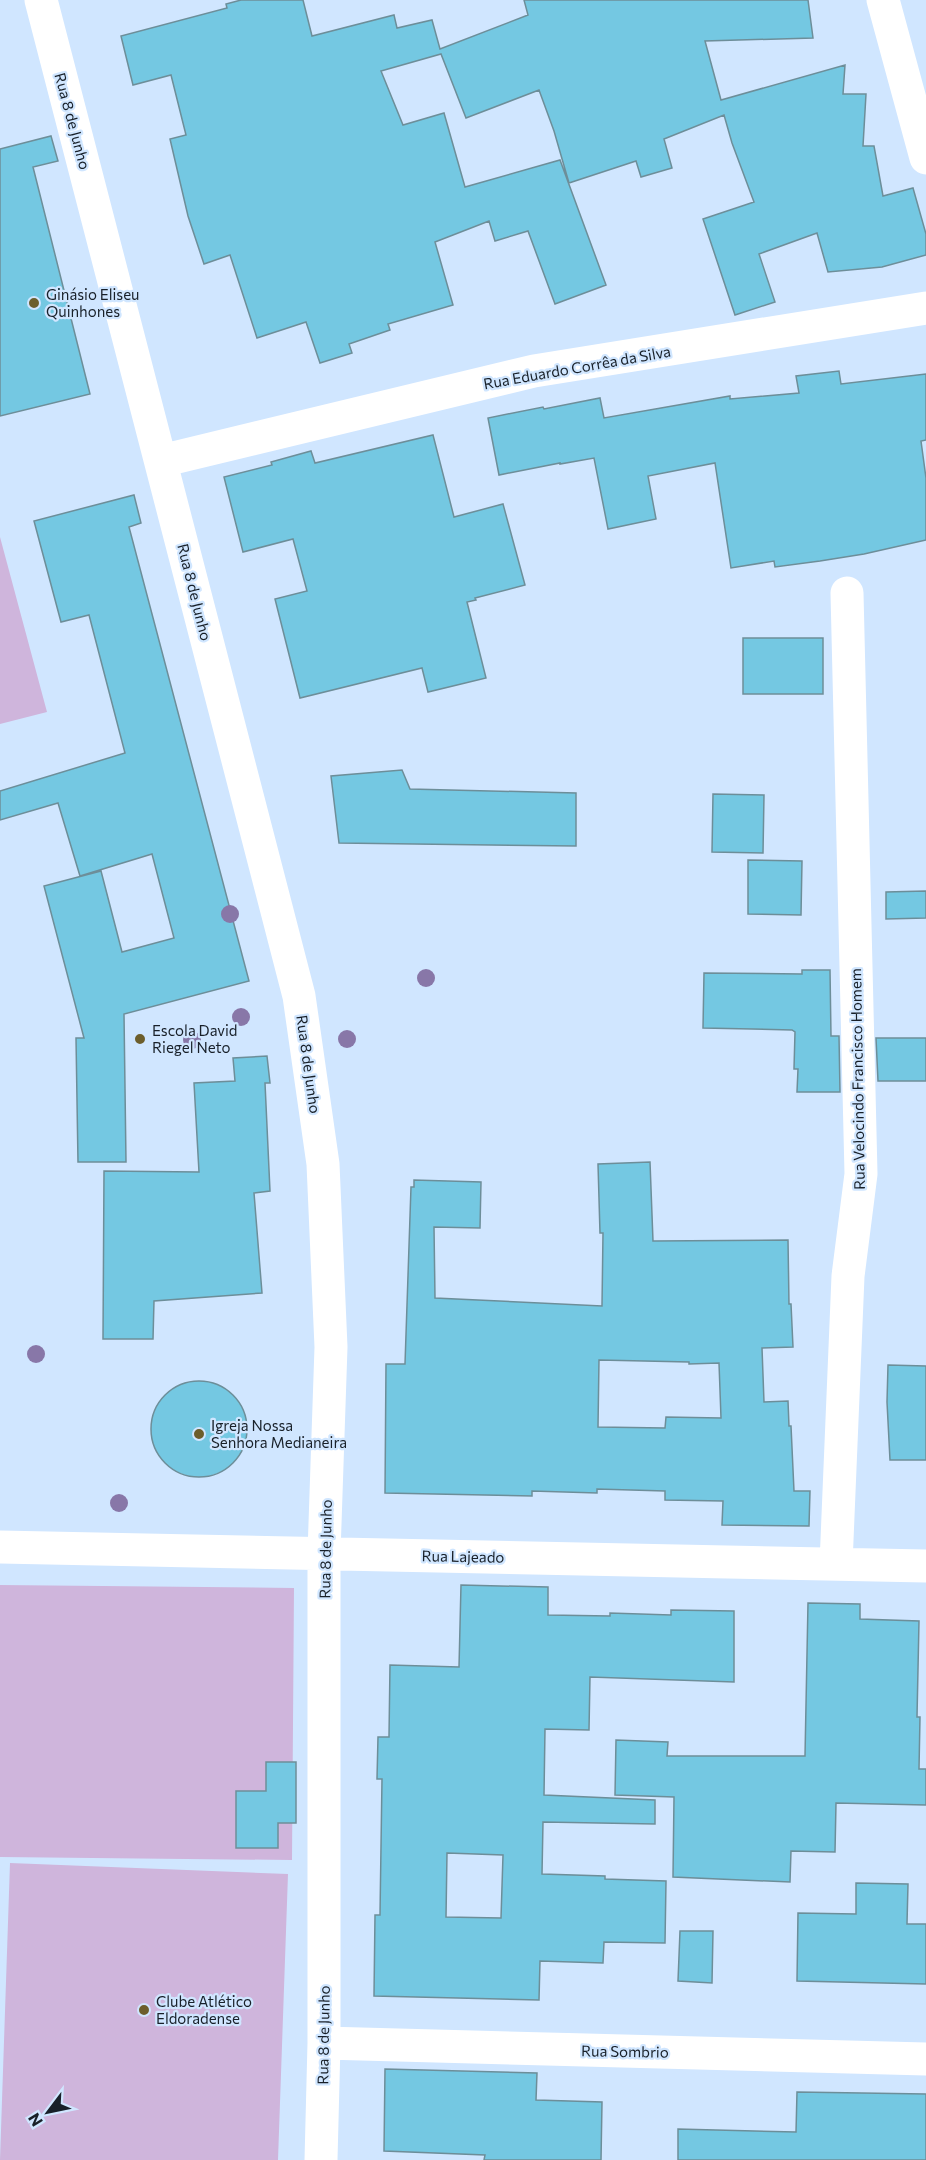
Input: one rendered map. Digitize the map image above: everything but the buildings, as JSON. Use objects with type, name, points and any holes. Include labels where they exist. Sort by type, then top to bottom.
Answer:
[{"type":"street","name":"Rua 8 de Junho","points":[[41,0],[299,996],[323,1164],[331,1347],[324,1553],[324,2043],[321,2160]]},
{"type":"street","points":[[883,0],[926,158]]},
{"type":"street","name":"Rua Eduardo Corrêa da Silva","points":[[161,461],[534,371],[926,308]]},
{"type":"street","name":"Rua Velocindo Francisco Homem","points":[[836,1564],[848,1276],[861,1174],[847,593]]},
{"type":"street","name":"Rua Lajeado","points":[[0,1547],[926,1566]]},
{"type":"street","name":"Rua Sombrio","points":[[324,2043],[926,2059]]},
{"type":"shaded area","points":[[0,537],[47,712],[0,724]]},
{"type":"shaded area","points":[[0,1585],[294,1588],[292,1860],[0,1857]]},
{"type":"shaded area","name":"Clube Atlético Eldoradense","points":[[10,1863],[288,1874],[278,2160],[0,2160]]},
{"type":"place","name":"Ginásio Eliseu Quinhones","points":[[34,303]]},
{"type":"place","name":"Escola David Riegel Neto","points":[[140,1039]]},
{"type":"place","name":"Igreja Nossa Senhora Medianeira","points":[[199,1434]]},
{"type":"place","name":"Clube Atlético Eldoradense","points":[[144,2010]]}]
